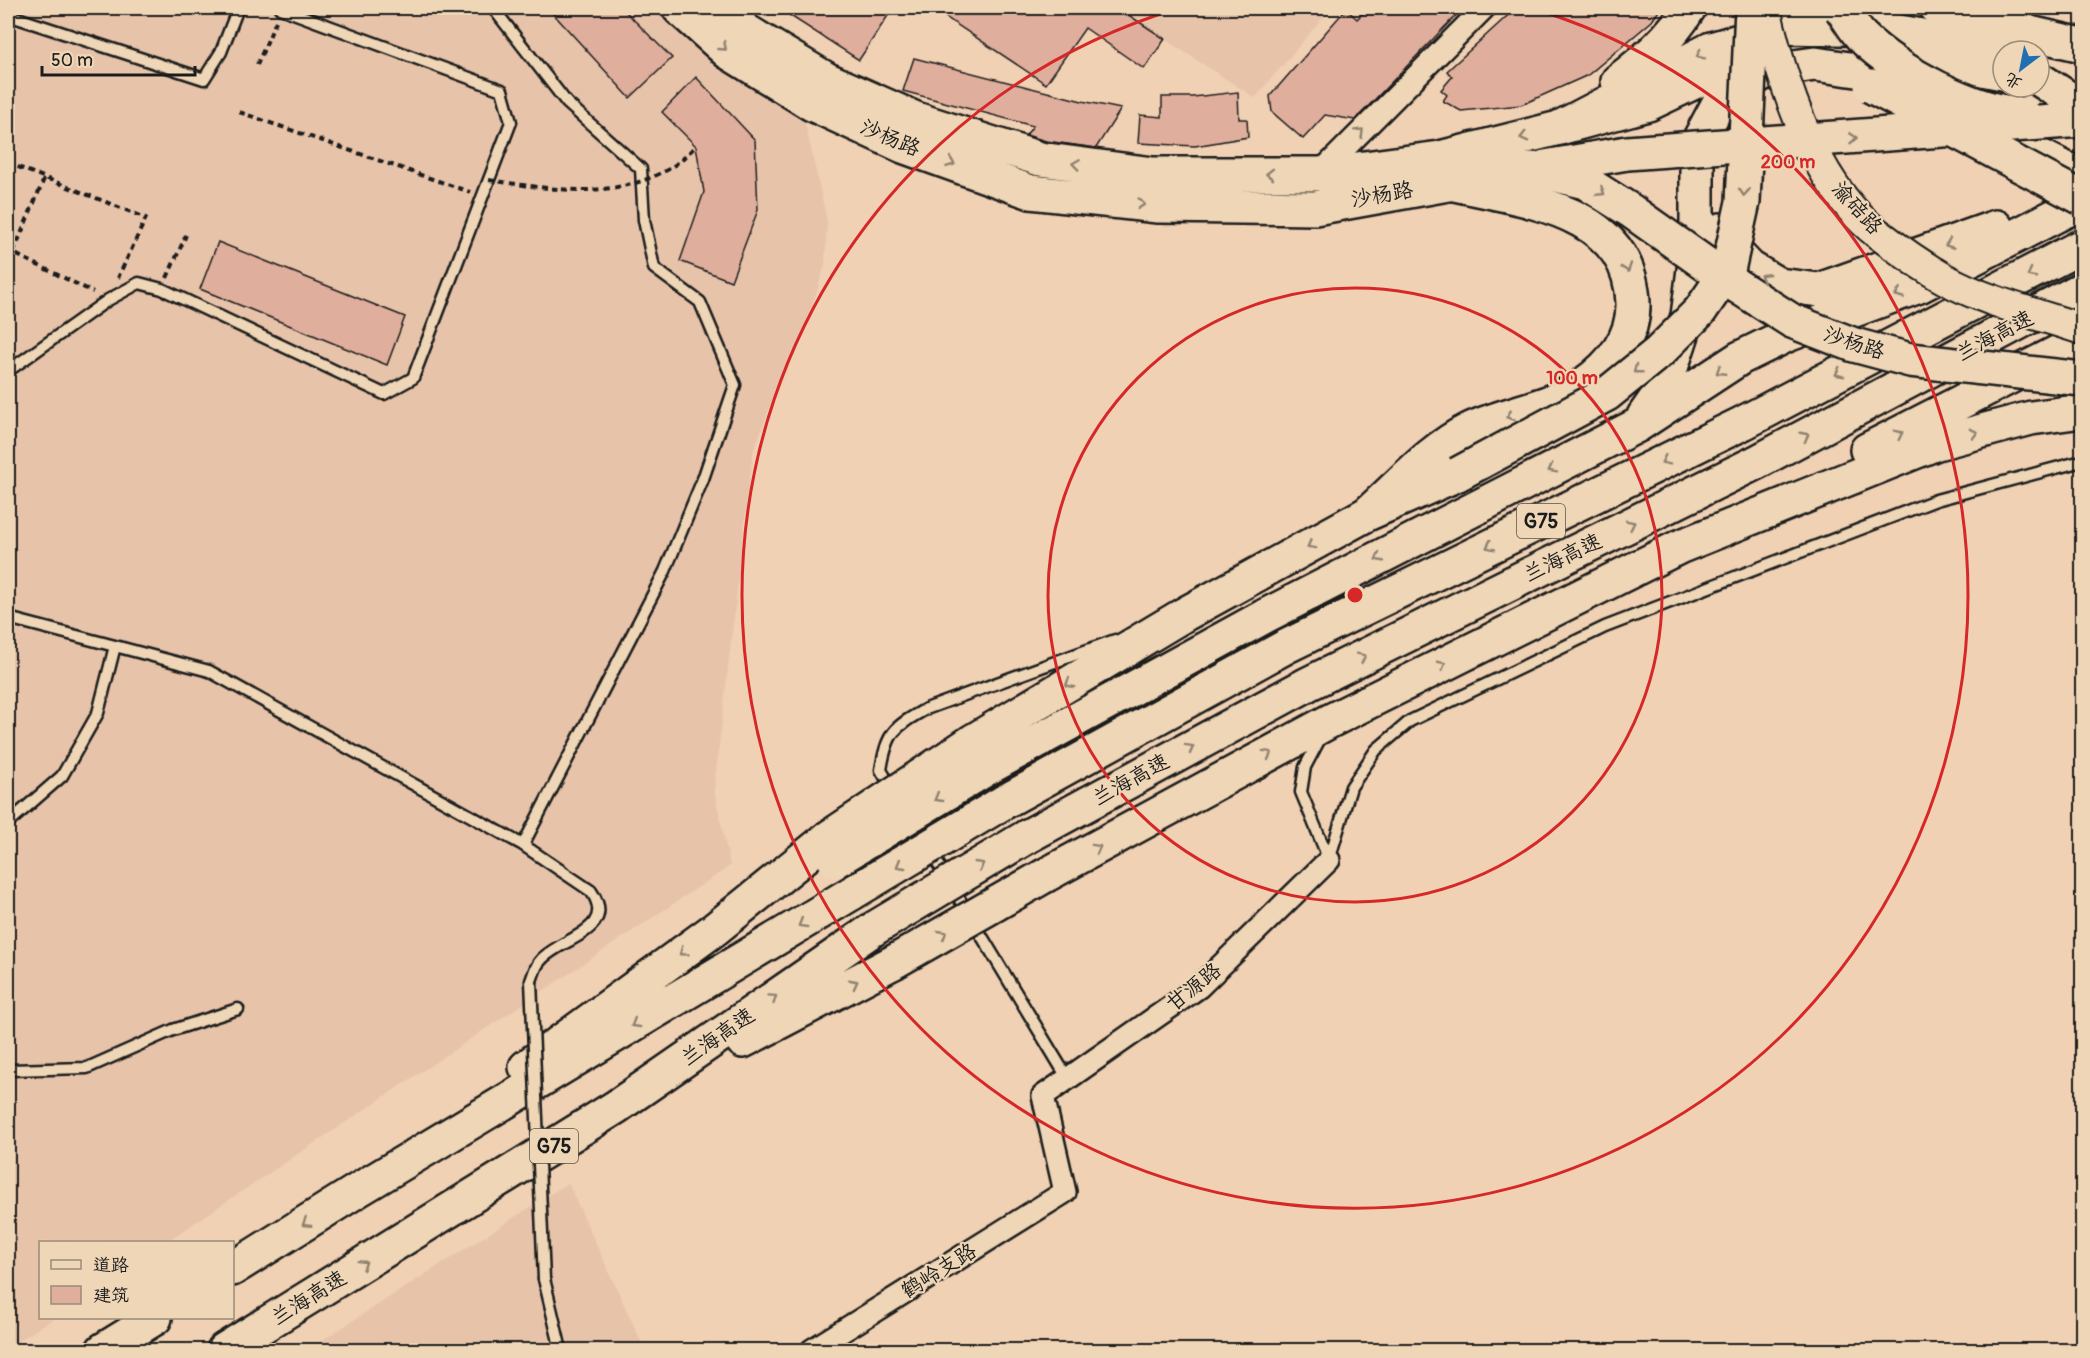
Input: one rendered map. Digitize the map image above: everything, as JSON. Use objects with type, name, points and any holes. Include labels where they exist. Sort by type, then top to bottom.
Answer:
[{"type":"main road","name":"沙杨路","points":[[679,8],[728,52],[812,104],[903,146],[1031,192],[1158,206],[1315,208],[1532,169],[1585,182],[1792,321],[1854,345],[1910,360],[2082,379]]},
{"type":"main road","name":"沙杨路","points":[[721,8],[746,31],[826,79],[916,119],[1040,159],[1153,174],[1319,174],[1440,158],[1559,128],[1711,49],[1787,27],[1882,29],[1948,41],[1991,53]]},
{"type":"main road","points":[[1559,128],[1654,52],[1680,23],[1689,8]]},
{"type":"main road","points":[[358,1190],[715,928],[831,849],[981,754],[1185,614],[1367,514],[1458,474],[1607,394],[1659,352],[1701,311],[1728,270],[1743,202],[1752,8]]},
{"type":"main road","name":"渝碚路","points":[[1765,8],[1787,90],[1802,127],[1821,165],[1843,197],[1875,232],[1946,279],[2003,304],[2082,328]]},
{"type":"main road","points":[[1841,8],[1862,37],[1901,67],[1943,90],[1986,108],[2016,114],[2082,118]]},
{"type":"main road","points":[[1935,8],[1991,48]]},
{"type":"main road","points":[[1971,8],[2030,33],[2082,45]]},
{"type":"main road","points":[[1559,128],[1648,104],[1717,71],[1792,45],[1865,46],[1991,71]]},
{"type":"main road","points":[[1638,425],[1665,386],[1688,316],[1697,246],[1697,144],[1721,99],[1766,71],[1815,64],[1874,79],[2082,177]]},
{"type":"main road","points":[[1874,79],[2082,198],[1819,290],[1779,285],[1750,268],[1730,247],[1715,220],[1711,187],[1723,133],[1740,106],[1778,88],[1874,79]]},
{"type":"main road","points":[[2051,81],[2082,85]]},
{"type":"main road","points":[[2051,87],[2082,106]]},
{"type":"main road","points":[[1532,169],[1627,153],[2082,118]]},
{"type":"main road","points":[[1367,514],[1446,444],[1470,430],[1581,387],[1616,355],[1629,333],[1633,311],[1633,285],[1625,260],[1605,236],[1577,217],[1544,205],[1450,183]]},
{"type":"main road","points":[[981,754],[1267,615],[1638,425],[1740,358],[1788,335],[1919,286],[2082,198]]},
{"type":"main road","name":"兰海高速","points":[[234,1268],[358,1190],[1004,802],[1285,647],[1743,423],[2082,246]]},
{"type":"main road","name":"兰海高速","points":[[224,1350],[616,1107],[875,928],[1028,836],[1308,684],[1757,462],[2082,289]]},
{"type":"main road","points":[[616,1107],[892,963],[1046,875],[1330,721],[1679,547],[2082,340]]},
{"type":"main road","points":[[1679,547],[1937,443],[2031,418],[2082,411]]},
{"type":"main road","points":[[103,1350],[152,1319]]},
{"type":"street","points":[[1319,174],[1484,8]]},
{"type":"street","name":"甘源路","points":[[1065,1192],[1043,1096],[1199,987],[1329,860]]},
{"type":"street","name":"鹤岭支路","points":[[813,1350],[1065,1192]]},
{"type":"lane","points":[[11,13],[204,78],[221,52],[238,8]]},
{"type":"lane","points":[[8,370],[108,300],[139,283],[162,289],[384,394],[413,378],[511,122],[502,90],[281,8]]},
{"type":"lane","points":[[493,8],[567,102],[641,169],[644,220],[654,268],[700,302],[735,385],[703,479],[665,571],[523,845]]},
{"type":"lane","points":[[1329,860],[1351,787],[1376,750],[1410,721],[1605,627],[1936,500],[2082,461]]},
{"type":"lane","points":[[1068,1079],[881,770],[886,742],[902,723],[926,709],[1185,614]]},
{"type":"lane","points":[[8,618],[209,671],[523,845],[591,891],[598,902],[599,912],[591,927],[542,958],[531,981],[544,1279],[561,1350]]},
{"type":"lane","points":[[8,823],[62,776],[98,713],[115,646]]},
{"type":"lane","points":[[1329,860],[1302,792],[1305,767],[1330,721]]},
{"type":"lane","points":[[8,1070],[87,1068],[173,1030],[238,1009]]},
{"type":"path","points":[[257,65],[281,8]]},
{"type":"path","points":[[239,112],[482,196]]},
{"type":"path","points":[[489,180],[567,191],[624,188],[669,169],[696,146]]},
{"type":"path","points":[[8,163],[146,218],[108,300],[13,253],[44,179]]},
{"type":"path","points":[[162,289],[186,234]]},
{"type":"shaded area","points":[[8,8],[665,8],[803,114],[827,221],[825,265],[804,332],[781,380],[753,452],[714,789],[730,866],[168,1241],[39,1241],[39,1319],[52,1319],[8,1348]]},
{"type":"shaded area","points":[[1117,8],[1331,8],[1255,98]]},
{"type":"shaded area","points":[[568,1183],[645,1350],[307,1350]]},
{"type":"building","points":[[548,8],[622,8],[672,58],[630,98]]},
{"type":"building","points":[[778,8],[893,8],[859,60]]},
{"type":"building","points":[[932,8],[1118,8],[1165,39],[1144,69],[1085,28],[1046,84]]},
{"type":"building","points":[[1368,8],[1463,8],[1355,120],[1325,115],[1303,139],[1272,112],[1270,96],[1346,9],[1357,19]]},
{"type":"building","points":[[1516,8],[1661,8],[1652,21],[1588,75],[1521,105],[1461,111],[1443,101],[1447,95],[1441,90],[1452,77],[1447,71]]},
{"type":"building","points":[[914,58],[1121,109],[1096,148],[1046,141],[1026,135],[1033,126],[903,91]]},
{"type":"building","points":[[696,77],[755,140],[758,210],[731,281],[680,261],[704,192],[696,146],[662,112]]},
{"type":"building","points":[[1238,92],[1239,119],[1247,119],[1248,137],[1195,146],[1138,143],[1140,115],[1162,117],[1162,97],[1193,97]]},
{"type":"building","points":[[218,242],[405,317],[387,365],[200,289]]}]
